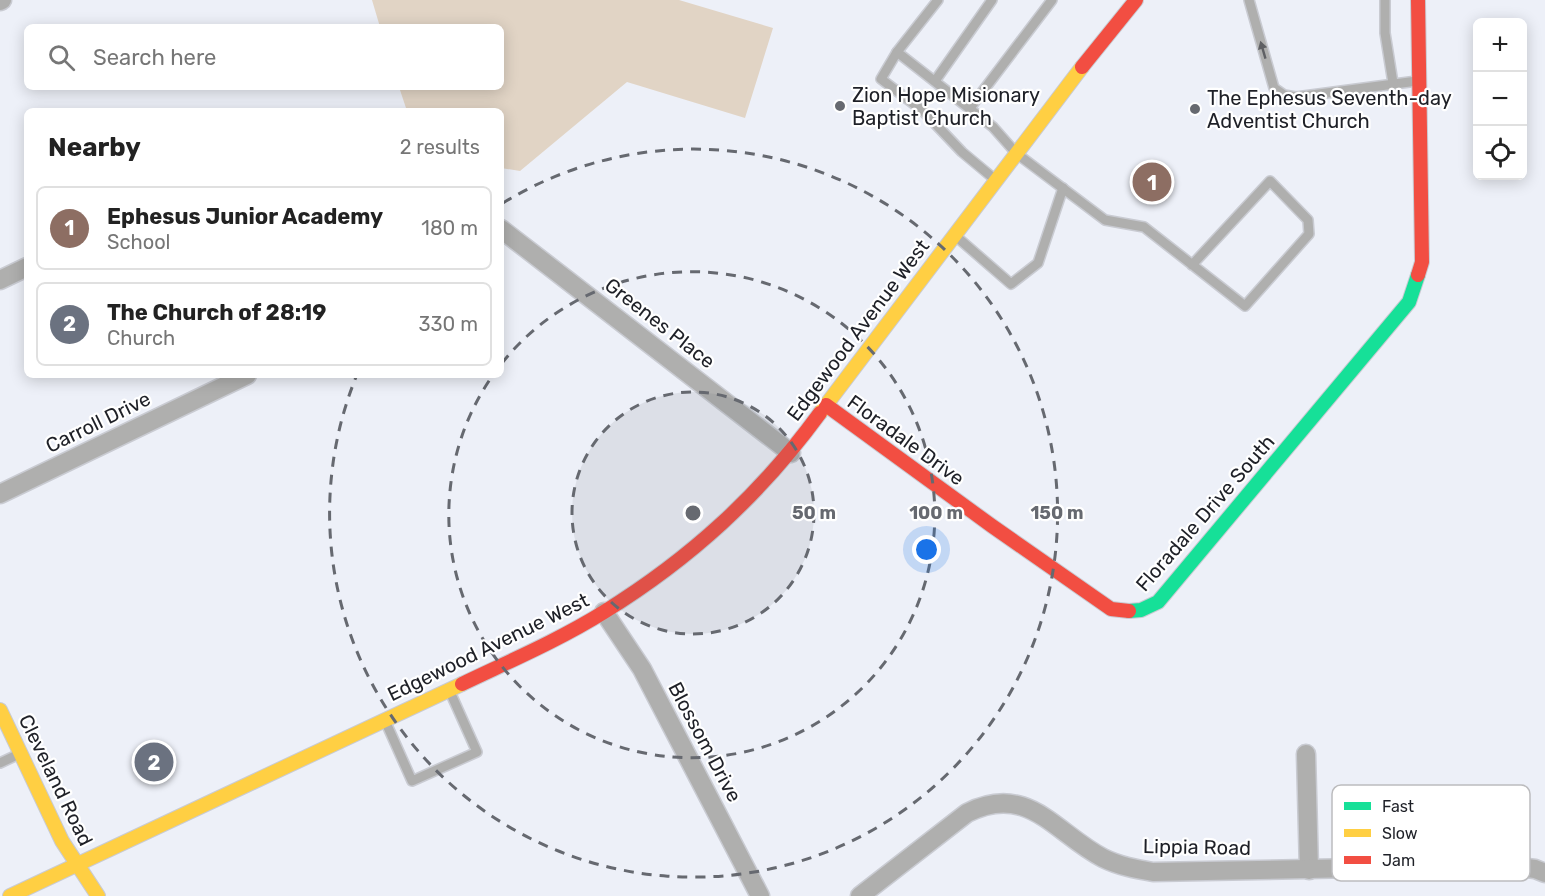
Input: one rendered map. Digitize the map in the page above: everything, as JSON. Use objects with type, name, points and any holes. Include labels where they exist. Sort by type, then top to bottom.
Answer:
[{"type":"main road","name":"Edgewood Avenue West","points":[[10,896],[28,892],[76,864],[536,649],[604,612],[675,564],[741,507],[790,453],[1016,153],[1136,0]]},
{"type":"main road","points":[[1418,0],[1419,80]]},
{"type":"main road","name":"Floradale Drive South","points":[[992,526],[1111,609],[1123,612],[1146,609],[1158,602],[1409,302],[1422,262],[1419,80]]},
{"type":"main road","name":"Floradale Drive","points":[[826,405],[992,526]]},
{"type":"main road","name":"Cleveland Road","points":[[0,710],[62,841],[98,896]]},
{"type":"street","name":"Greenes Place","points":[[504,232],[790,453]]},
{"type":"street","points":[[0,280],[24,268]]},
{"type":"street","name":"Carroll Drive","points":[[0,494],[241,378]]},
{"type":"street","name":"Blossom Drive","points":[[604,612],[642,669],[760,896]]},
{"type":"street","points":[[1306,754],[1309,870]]},
{"type":"street","name":"Lippia Road","points":[[860,896],[967,813],[982,805],[1002,802],[1021,805],[1039,814],[1103,858],[1128,868],[1153,872],[1332,869]]},
{"type":"street","name":"Lippia Road","points":[[1530,868],[1545,873]]},
{"type":"lane","points":[[938,0],[897,52],[881,79],[923,111],[962,152],[996,180]]},
{"type":"lane","points":[[935,81],[992,0]]},
{"type":"lane","points":[[970,108],[1052,0]]},
{"type":"lane","points":[[1249,0],[1274,88],[1284,95],[1296,97],[1419,80]]},
{"type":"lane","points":[[1385,0],[1385,33],[1393,82]]},
{"type":"lane","points":[[897,52],[993,127],[1016,153],[1105,220],[1144,227],[1192,265],[1245,306],[1308,234],[1308,220],[1270,181],[1192,265]]},
{"type":"lane","points":[[954,235],[1011,284],[1038,263],[1063,188]]},
{"type":"lane","points":[[385,720],[411,781],[477,752],[449,690]]},
{"type":"lane","points":[[0,762],[21,753]]},
{"type":"shaded area","points":[[372,0],[679,0],[773,28],[745,118],[627,82],[520,171],[504,168],[504,108],[406,108],[400,90],[504,90],[504,24],[379,24]]},
{"type":"traffic: fast","points":[[1129,611],[1141,610],[1158,602],[1409,302],[1418,275]]},
{"type":"traffic: slow","points":[[820,413],[1082,67]]},
{"type":"traffic: slow","points":[[10,896],[462,684]]},
{"type":"traffic: slow","points":[[0,710],[62,841],[98,896]]},
{"type":"traffic: jam","points":[[1082,67],[1136,0]]},
{"type":"traffic: jam","points":[[1418,0],[1422,262],[1418,275]]},
{"type":"traffic: jam","points":[[826,405],[1111,609],[1129,611]]},
{"type":"traffic: jam","points":[[462,684],[570,632],[666,570],[695,547],[748,498],[797,443],[820,413]]},
{"type":"place","name":"Zion Hope Misionary Baptist Church","points":[[840,106]]},
{"type":"place","name":"The Ephesus Seventh-day Adventist Church","points":[[1195,109]]},
{"type":"place","name":"Ephesus Junior Academy","points":[[1152,182]]},
{"type":"place","name":"The Church of 28:19","points":[[154,762]]}]
